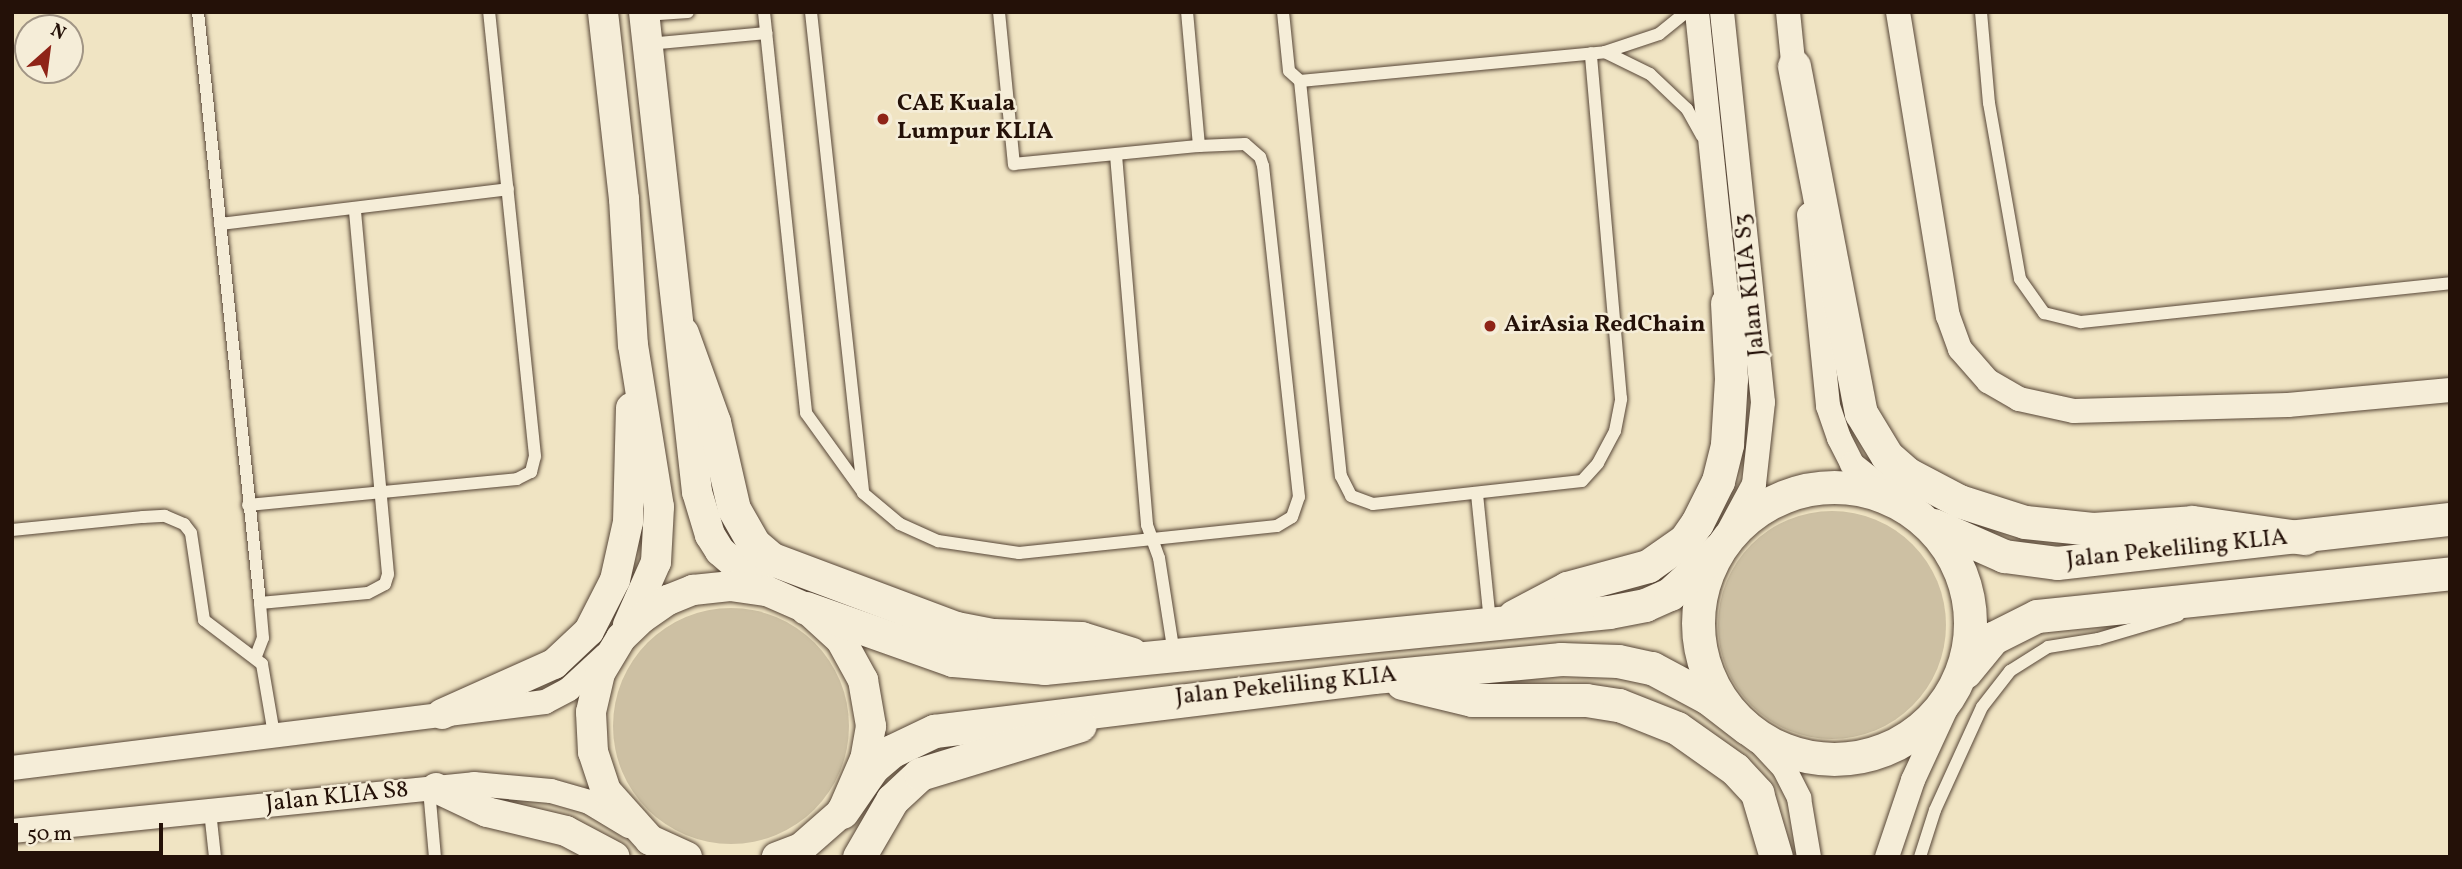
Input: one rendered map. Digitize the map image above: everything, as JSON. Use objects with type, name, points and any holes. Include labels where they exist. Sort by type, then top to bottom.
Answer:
[{"type":"main road","points":[[1794,66],[1861,413],[1887,456],[1908,474],[1959,501],[2025,522],[2093,529],[2192,522],[2305,538]]},
{"type":"main road","points":[[1498,622],[1567,588],[1648,566],[1685,540],[1697,523],[1718,481],[1727,444],[1731,379],[1727,303]]},
{"type":"main road","points":[[682,333],[715,422],[734,509],[754,544],[772,559],[943,625],[993,635],[1080,638],[1163,659]]},
{"type":"main road","name":"Jalan Pekeliling KLIA","points":[[807,608],[908,646],[986,666],[1044,668],[1163,659],[1645,605],[1670,594],[1719,549],[1749,515],[1785,496],[1829,487],[1874,493],[1975,546],[2004,556],[2057,563],[2305,538],[2450,519]]},
{"type":"main road","name":"Jalan Pekeliling KLIA","points":[[1914,513],[1938,535],[1956,563],[1968,593],[1971,626],[1967,659],[1955,689]]},
{"type":"main road","name":"Jalan Pekeliling KLIA","points":[[1719,549],[1703,585],[1698,624],[1702,650],[1720,699],[1747,728]]},
{"type":"main road","name":"Jalan Pekeliling KLIA","points":[[842,812],[873,767],[912,738],[971,724],[1374,677],[1561,659],[1618,661],[1678,680],[1782,749],[1820,759],[1860,757],[1898,744],[1920,729],[1955,689],[1993,638],[2037,616],[2450,573]]},
{"type":"main road","points":[[1374,677],[1472,699],[1586,700],[1619,705],[1677,728],[1735,769],[1757,793],[1776,857]]},
{"type":"main road","points":[[859,857],[892,800],[919,774],[1004,751],[1142,704]]},
{"type":"street","points":[[442,714],[554,664],[589,631],[615,580],[628,522],[633,345],[624,199],[603,12]]},
{"type":"street","points":[[1697,12],[1727,303]]},
{"type":"street","name":"Jalan KLIA S3","points":[[1719,549],[1754,484],[1763,402],[1722,12]]},
{"type":"street","points":[[1788,12],[1828,406],[1853,464],[1914,513]]},
{"type":"street","points":[[1898,12],[1948,316],[1959,349],[1988,381],[2020,399],[2074,411],[2288,405],[2450,390]]},
{"type":"street","points":[[645,24],[702,514],[720,551],[736,569],[767,591]]},
{"type":"street","points":[[12,768],[545,702],[592,671],[621,638],[648,588],[660,530],[658,487],[633,345]]},
{"type":"street","name":"Jalan Pekeliling KLIA","points":[[687,857],[659,848],[606,791],[593,752],[594,699],[600,673],[621,638],[668,600],[693,590],[730,586],[767,591],[807,608],[841,640],[863,680],[871,726],[865,759],[819,857]]},
{"type":"street","points":[[1887,857],[1905,798],[1955,689]]},
{"type":"street","points":[[1747,728],[1784,768],[1794,788],[1807,831],[1809,857]]},
{"type":"street","name":"Jalan KLIA S8","points":[[12,831],[433,788],[510,784],[551,791],[589,802],[659,848]]},
{"type":"street","points":[[433,788],[487,812],[566,831],[615,857]]},
{"type":"street","name":"Jalan Pekeliling KLIA","points":[[777,857],[801,848],[842,812]]},
{"type":"lane","points":[[198,12],[260,603],[263,638],[256,656]]},
{"type":"lane","points":[[248,505],[517,479],[534,464],[489,12]]},
{"type":"lane","points":[[645,24],[688,12]]},
{"type":"lane","points":[[764,12],[806,413],[863,493],[884,513],[919,534],[980,551],[1019,553],[1277,526],[1298,508],[1260,157],[1236,142],[1014,164],[999,12]]},
{"type":"lane","points":[[811,12],[863,493]]},
{"type":"lane","points":[[1186,12],[1199,146]]},
{"type":"lane","points":[[1283,12],[1289,71],[1300,81],[1344,487],[1351,496],[1373,504],[1582,481],[1598,463],[1620,416],[1598,53]]},
{"type":"lane","points":[[1300,81],[1598,53],[1659,34],[1686,12]]},
{"type":"lane","points":[[1981,12],[1989,103],[2020,279],[2044,313],[2081,322],[2450,283]]},
{"type":"lane","points":[[645,24],[766,33]]},
{"type":"lane","points":[[1598,53],[1650,74],[1687,109],[1702,136],[1714,174]]},
{"type":"lane","points":[[1116,155],[1163,659]]},
{"type":"lane","points":[[220,224],[508,189]]},
{"type":"lane","points":[[260,603],[368,593],[385,584],[389,565],[355,208]]},
{"type":"lane","points":[[1477,494],[1498,622]]},
{"type":"lane","points":[[12,530],[154,517],[184,524],[191,533],[204,620],[256,656],[267,681],[274,734]]},
{"type":"lane","points":[[1920,857],[1935,810],[1982,707],[2010,671],[2048,647],[2098,639],[2253,592]]},
{"type":"lane","points":[[433,788],[435,857]]},
{"type":"lane","points":[[209,811],[215,857]]},
{"type":"shaded area","points":[[1832,511],[1865,516],[1886,525],[1904,537],[1920,553],[1941,592],[1946,625],[1941,658],[1932,679],[1920,697],[1904,713],[1865,734],[1832,739],[1799,734],[1778,725],[1760,713],[1744,697],[1723,658],[1718,625],[1723,592],[1732,571],[1744,553],[1760,537],[1799,516]]},
{"type":"shaded area","points":[[719,608],[743,608],[787,622],[815,642],[840,681],[847,703],[847,749],[840,771],[815,810],[787,830],[765,839],[743,844],[719,844],[675,830],[647,810],[627,782],[618,760],[613,738],[613,714],[627,670],[647,642],[675,622],[697,613]]},
{"type":"place","name":"CAE Kuala Lumpur KLIA","points":[[883,119]]},
{"type":"place","name":"AirAsia RedChain","points":[[1490,326]]}]
